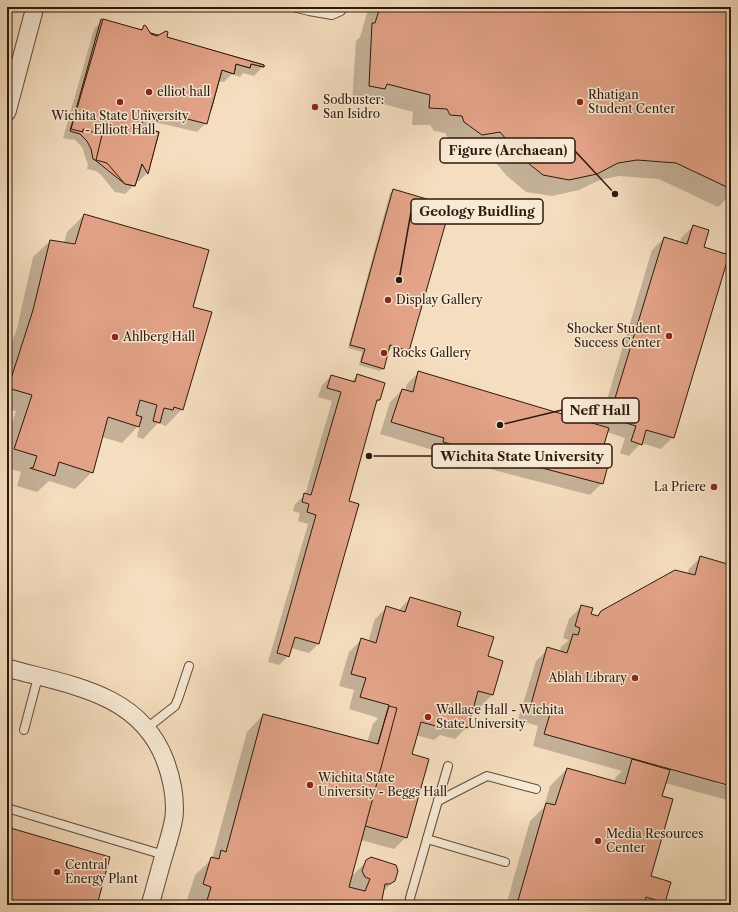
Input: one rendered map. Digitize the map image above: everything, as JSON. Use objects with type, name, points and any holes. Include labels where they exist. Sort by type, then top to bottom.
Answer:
[{"type":"street","points":[[7,112],[35,7]]},
{"type":"street","points":[[7,668],[91,691],[110,699],[131,713],[153,736],[163,754],[174,790],[174,816],[172,829],[150,905]]},
{"type":"lane","points":[[293,7],[309,12],[332,15],[341,11],[342,7]]},
{"type":"lane","points":[[147,728],[175,706],[189,666]]},
{"type":"lane","points":[[24,730],[38,676]]},
{"type":"lane","points":[[410,905],[410,898],[448,766]]},
{"type":"lane","points":[[438,801],[487,776],[536,789]]},
{"type":"lane","points":[[7,808],[164,855]]},
{"type":"lane","points":[[427,839],[505,862]]},
{"type":"building","name":"Rhatigan Student Center","points":[[380,7],[731,7],[731,189],[676,163],[637,160],[618,163],[597,174],[569,180],[543,175],[523,159],[500,132],[482,135],[464,122],[462,116],[450,115],[447,109],[429,108],[430,95],[387,84],[385,89],[369,86],[372,23],[375,23]]},
{"type":"building","name":"Wichita State University - Elliott Hall","points":[[101,19],[264,65],[264,67],[251,64],[250,68],[236,64],[234,74],[222,70],[211,110],[164,97],[158,120],[148,118],[151,110],[145,111],[141,127],[159,132],[148,173],[142,164],[135,186],[125,184],[93,159],[91,149],[87,141],[80,134],[70,131]]},
{"type":"building","name":"Wichita State University - Elliott Hall","points":[[103,19],[142,30],[144,25],[151,34],[157,36],[166,31],[168,32],[167,37],[264,65],[264,67],[251,64],[250,68],[236,64],[234,74],[222,70],[207,124],[160,112],[158,120],[148,118],[150,112],[145,111],[141,127],[159,132],[148,174],[142,164],[135,186],[125,184],[107,163],[96,160],[102,135],[83,129],[83,132],[71,129]]},
{"type":"building","points":[[393,189],[430,200],[427,210],[448,215],[409,351],[390,345],[384,369],[361,362],[365,349],[350,345]]},
{"type":"building","name":"Ahlberg Hall","points":[[84,214],[209,250],[193,307],[212,312],[183,410],[174,407],[173,410],[164,408],[160,423],[153,421],[157,405],[140,400],[136,415],[142,417],[139,427],[108,417],[93,473],[59,462],[55,476],[30,468],[33,468],[37,456],[14,449],[32,395],[8,388],[33,310],[50,240],[75,244]]},
{"type":"building","name":"Shocker Student Success Center","points":[[693,225],[709,230],[704,247],[729,255],[674,438],[646,430],[642,445],[631,441],[636,426],[609,418],[664,237],[687,244]]},
{"type":"building","points":[[418,371],[609,428],[603,448],[612,451],[603,484],[443,442],[444,438],[391,422],[402,389],[413,392]]},
{"type":"building","points":[[357,374],[385,383],[380,400],[377,400],[349,501],[359,504],[319,644],[295,637],[289,657],[277,653],[316,515],[307,512],[309,504],[302,502],[304,493],[311,495],[341,392],[327,388],[331,375],[355,382]]},
{"type":"building","name":"Ablah Library","points":[[700,556],[731,565],[731,786],[544,734],[550,714],[530,708],[547,647],[567,653],[573,634],[578,635],[580,628],[575,626],[581,605],[593,608],[591,614],[598,616],[601,611],[675,570],[695,575]]},
{"type":"building","name":"Wallace Hall - Wichita State University","points":[[410,597],[461,612],[457,626],[494,637],[488,656],[503,661],[493,695],[478,691],[468,728],[449,722],[447,729],[421,722],[412,754],[429,759],[407,838],[355,823],[389,705],[360,697],[366,678],[351,674],[361,638],[376,643],[386,606],[405,612]]},
{"type":"building","name":"Wichita State University - Beggs Hall","points":[[389,706],[397,708],[349,887],[365,891],[370,879],[365,877],[362,871],[366,860],[371,857],[396,865],[398,871],[395,881],[390,884],[385,884],[381,905],[199,905],[206,904],[211,887],[203,884],[211,857],[219,859],[221,850],[226,852],[263,714],[378,744]]},
{"type":"building","name":"Media Resources Center","points":[[632,759],[670,770],[662,796],[673,799],[651,876],[671,882],[665,903],[646,897],[644,905],[517,904],[546,803],[555,805],[567,768],[625,784]]},
{"type":"building","name":"Central Energy Plant","points":[[7,827],[110,857],[97,905],[30,905],[7,899]]},
{"type":"place","name":"elliot hall","points":[[149,92]]},
{"type":"place","name":"Wichita State University - Elliott Hall","points":[[120,102]]},
{"type":"place","name":"Rhatigan Student Center","points":[[580,102]]},
{"type":"place","name":"Sodbuster: San Isidro","points":[[315,107]]},
{"type":"place","name":"Figure (Archaean)","points":[[615,194]]},
{"type":"place","name":"Geology Buidling","points":[[399,280]]},
{"type":"place","name":"Display Gallery","points":[[388,300]]},
{"type":"place","name":"Shocker Student Success Center","points":[[669,336]]},
{"type":"place","name":"Ahlberg Hall","points":[[115,337]]},
{"type":"place","name":"Rocks Gallery","points":[[384,353]]},
{"type":"place","name":"Neff Hall","points":[[500,425]]},
{"type":"place","name":"Wichita State University","points":[[369,456]]},
{"type":"place","name":"La Priere","points":[[714,487]]},
{"type":"place","name":"Ablah Library","points":[[635,678]]},
{"type":"place","name":"Wallace Hall - Wichita State University","points":[[428,717]]},
{"type":"place","name":"Wichita State University - Beggs Hall","points":[[310,785]]},
{"type":"place","name":"Media Resources Center","points":[[598,841]]},
{"type":"place","name":"Central Energy Plant","points":[[57,872]]}]
